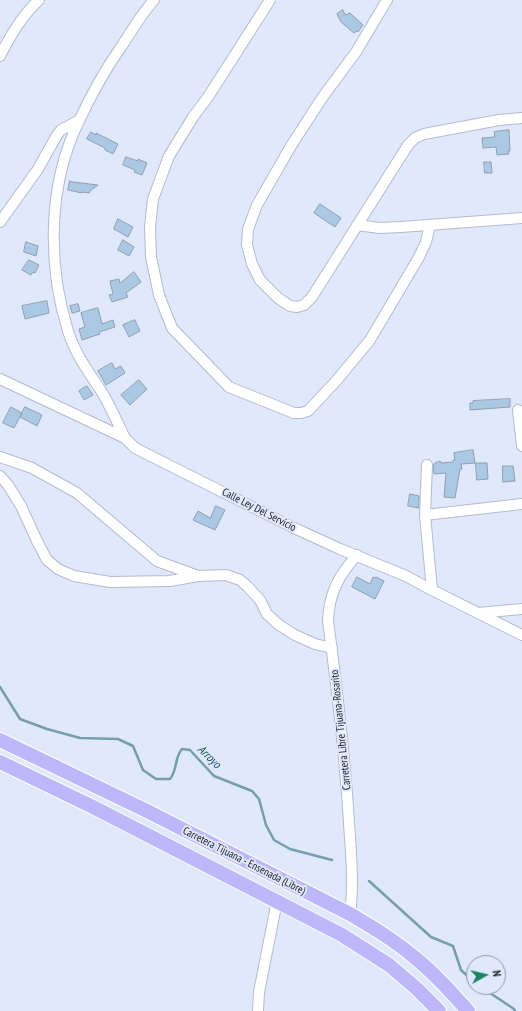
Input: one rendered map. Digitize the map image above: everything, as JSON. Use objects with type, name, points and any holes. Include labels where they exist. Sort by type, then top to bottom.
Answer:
[{"type":"highway","name":"Carretera Tijuana - Ensenada (Libre)","points":[[0,740],[147,811],[350,914],[379,932],[414,957],[450,991],[468,1011]]},
{"type":"highway","name":"Carretera Tijuana - Ensenada (Libre)","points":[[0,762],[93,807],[342,934],[388,965],[416,988],[439,1011]]},
{"type":"street","points":[[0,56],[20,21],[39,0]]},
{"type":"street","points":[[125,438],[111,410],[76,352],[68,331],[55,273],[54,221],[56,192],[68,149],[78,121],[107,68],[152,0]]},
{"type":"street","points":[[270,0],[169,156],[153,199],[150,227],[151,257],[159,295],[172,328],[229,386],[294,413],[308,411],[337,380],[370,340],[419,257],[426,242],[430,225]]},
{"type":"street","points":[[387,0],[356,52],[322,98],[291,146],[257,205],[248,229],[247,245],[252,264],[260,280],[278,298],[290,306],[297,307],[304,305],[312,297],[408,145],[415,138],[424,134],[499,120],[522,118]]},
{"type":"street","points":[[0,222],[38,169],[57,135],[62,130],[78,121]]},
{"type":"street","points":[[357,225],[380,228],[522,218]]},
{"type":"street","name":"Calle Ley Del Servicio","points":[[0,379],[125,438],[135,448],[292,527],[406,576],[522,635]]},
{"type":"street","points":[[518,410],[522,446]]},
{"type":"street","points":[[0,457],[32,468],[77,493],[157,561],[198,576]]},
{"type":"street","points":[[426,465],[425,515],[432,590]]},
{"type":"street","points":[[0,476],[8,485],[21,506],[47,560],[58,569],[74,576],[110,582],[170,581],[198,576],[226,575],[240,580],[248,587],[260,600],[267,614],[279,625],[295,635],[315,644],[332,648]]},
{"type":"street","points":[[425,515],[522,504]]},
{"type":"street","name":"Carretera Libre Tijuana-Rosarito","points":[[350,914],[352,878],[344,746],[328,621],[331,595],[346,568],[358,555]]},
{"type":"street","points":[[478,613],[522,609]]},
{"type":"street","points":[[258,1011],[259,992],[277,901]]},
{"type":"building","points":[[343,10],[345,15],[350,13],[363,25],[358,32],[357,31],[354,33],[341,22],[337,14]]},
{"type":"building","points":[[509,130],[509,154],[497,155],[496,147],[483,148],[482,138],[495,137],[494,132]]},
{"type":"building","points":[[91,132],[118,144],[113,154],[87,139]]},
{"type":"building","points":[[126,157],[138,161],[138,159],[147,163],[142,175],[123,165]]},
{"type":"building","points":[[484,162],[491,162],[492,173],[485,173]]},
{"type":"building","points":[[70,181],[98,185],[89,193],[82,193],[68,190]]},
{"type":"building","points":[[320,204],[341,218],[335,227],[314,213]]},
{"type":"building","points":[[118,219],[133,227],[128,237],[114,229]]},
{"type":"building","points":[[123,240],[134,247],[129,256],[118,250]]},
{"type":"building","points":[[26,242],[38,246],[36,256],[24,252]]},
{"type":"building","points":[[29,260],[39,265],[35,273],[33,272],[31,275],[22,270]]},
{"type":"building","points":[[134,272],[141,282],[126,293],[128,297],[112,302],[109,295],[113,294],[110,281],[119,279],[120,283]]},
{"type":"building","points":[[47,301],[49,313],[25,319],[22,306]]},
{"type":"building","points":[[78,304],[80,311],[72,313],[70,306]]},
{"type":"building","points":[[98,308],[102,324],[113,320],[115,327],[99,332],[100,334],[82,340],[79,329],[85,327],[81,313]]},
{"type":"building","points":[[135,320],[140,331],[129,337],[123,325]]},
{"type":"building","points":[[112,363],[115,369],[121,366],[125,373],[106,385],[98,371]]},
{"type":"building","points":[[139,380],[147,389],[130,405],[121,395]]},
{"type":"building","points":[[87,386],[93,395],[84,400],[79,391]]},
{"type":"building","points":[[510,399],[510,407],[470,410],[470,403],[473,403],[473,401]]},
{"type":"building","points":[[11,407],[22,413],[14,428],[3,423]]},
{"type":"building","points":[[25,407],[42,415],[37,426],[20,417]]},
{"type":"building","points":[[473,450],[475,463],[461,464],[462,469],[460,469],[455,498],[444,497],[446,473],[434,474],[433,466],[435,463],[440,461],[441,463],[453,462],[453,460],[455,460],[454,453]]},
{"type":"building","points":[[476,463],[487,463],[488,479],[477,480]]},
{"type":"building","points":[[503,466],[513,466],[515,481],[503,482]]},
{"type":"building","points":[[410,494],[419,496],[419,508],[408,506]]},
{"type":"building","points":[[216,506],[225,510],[215,530],[193,520],[198,511],[210,518]]},
{"type":"building","points":[[357,577],[370,584],[373,577],[384,581],[375,599],[352,587]]},
{"type":"waterway","name":"Arroyo","points":[[0,687],[20,719],[47,729],[80,738],[118,739],[133,746],[143,770],[156,779],[170,779],[182,749],[190,750],[214,776],[252,791],[259,799],[266,825],[274,840],[290,849],[332,860]]},
{"type":"waterway","name":"Arroyo","points":[[369,881],[431,937],[453,946],[461,970],[466,975]]},
{"type":"waterway","name":"Arroyo","points":[[493,995],[515,1011]]}]
